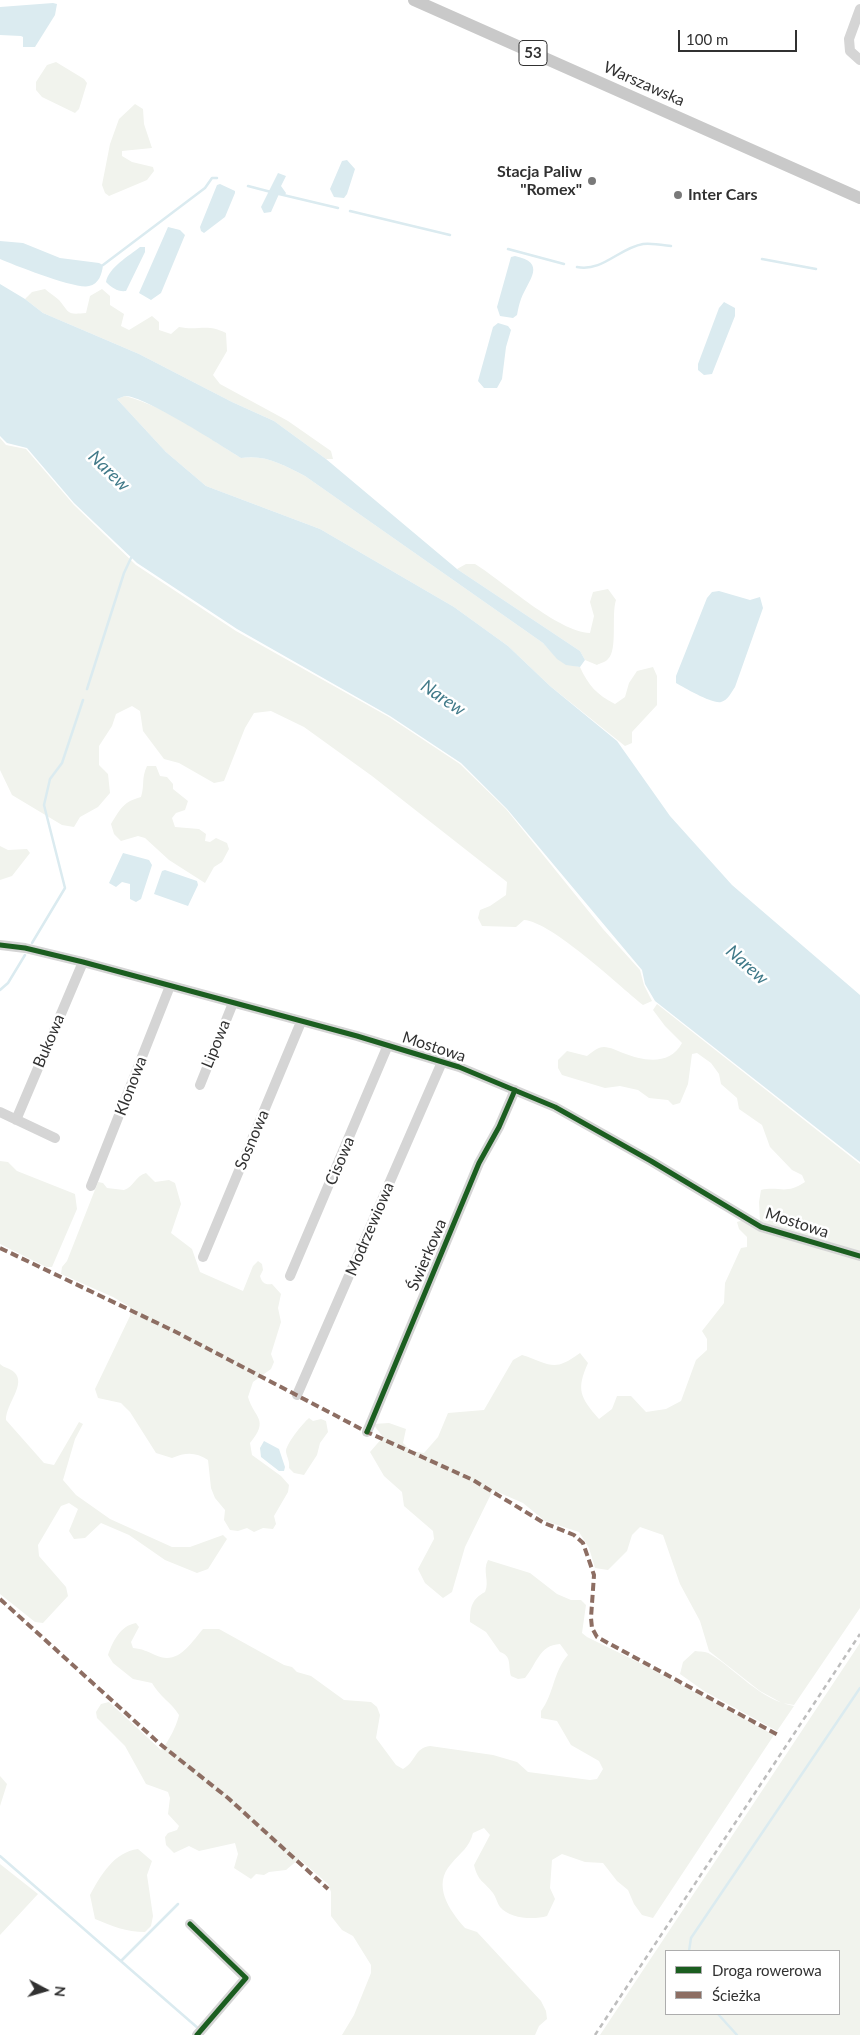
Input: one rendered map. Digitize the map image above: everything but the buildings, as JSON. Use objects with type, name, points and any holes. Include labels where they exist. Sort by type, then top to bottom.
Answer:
[{"type":"main road","name":"Warszawska","points":[[414,0],[860,198]]},
{"type":"street","points":[[860,9],[849,39],[850,51],[860,60]]},
{"type":"street","name":"Mostowa","points":[[0,945],[82,962],[388,1045],[442,1062],[515,1090],[586,1124],[761,1227],[860,1256]]},
{"type":"street","name":"Bukowa","points":[[16,1120],[82,962]]},
{"type":"street","name":"Klonowa","points":[[91,1186],[170,986]]},
{"type":"street","name":"Lipowa","points":[[200,1084],[233,1003]]},
{"type":"street","name":"Sosnowa","points":[[203,1257],[301,1022]]},
{"type":"street","name":"Cisowa","points":[[290,1276],[388,1045]]},
{"type":"street","name":"Modrzewiowa","points":[[297,1395],[442,1062]]},
{"type":"street","name":"Świerkowa","points":[[367,1432],[479,1163],[499,1127],[515,1090]]},
{"type":"street","points":[[0,1112],[55,1138]]},
{"type":"street","points":[[190,1924],[246,1978],[197,2035]]},
{"type":"shaded area","points":[[56,62],[84,79],[87,83],[79,109],[75,113],[42,97],[36,90],[36,82],[47,65]]},
{"type":"shaded area","points":[[135,104],[143,109],[144,124],[152,148],[122,151],[122,156],[132,162],[153,167],[154,171],[147,180],[109,196],[105,193],[102,185],[110,144],[119,119]]},
{"type":"shaded area","points":[[45,289],[59,300],[69,312],[75,314],[86,313],[90,296],[102,289],[110,296],[110,305],[124,314],[121,326],[129,330],[152,316],[159,322],[159,330],[171,334],[179,327],[213,328],[226,333],[227,351],[213,375],[220,384],[288,421],[331,451],[333,459],[326,459],[274,421],[232,402],[139,354],[43,313],[25,299],[32,292]]},
{"type":"shaded area","points":[[125,396],[156,407],[171,415],[241,458],[266,459],[282,464],[305,476],[543,643],[559,659],[580,667],[594,689],[615,704],[625,697],[629,683],[637,671],[653,667],[657,676],[657,705],[632,732],[632,743],[625,746],[550,686],[508,646],[454,607],[320,529],[206,486],[166,452],[117,399]]},
{"type":"shaded area","points":[[0,438],[6,445],[26,449],[74,505],[136,565],[236,631],[389,717],[460,764],[506,809],[603,929],[640,970],[644,985],[652,1001],[643,1005],[567,942],[536,923],[524,920],[516,927],[482,926],[478,918],[480,910],[490,906],[506,895],[507,882],[372,776],[304,727],[271,711],[254,713],[245,728],[224,781],[214,783],[179,763],[164,759],[143,731],[140,711],[132,706],[116,714],[112,726],[99,746],[99,765],[108,774],[110,793],[98,807],[80,817],[74,827],[62,825],[12,795],[0,770]]},
{"type":"shaded area","points":[[466,564],[475,564],[531,605],[563,624],[590,633],[594,616],[590,602],[593,592],[608,589],[616,600],[614,640],[611,654],[607,660],[597,665],[585,660],[580,651],[457,569]]},
{"type":"shaded area","points":[[147,766],[156,766],[160,776],[167,777],[173,784],[173,789],[188,801],[185,810],[176,813],[172,818],[175,827],[199,829],[206,834],[205,841],[210,842],[216,838],[227,843],[229,849],[222,862],[214,867],[205,883],[169,860],[145,838],[138,836],[121,841],[114,834],[111,824],[120,810],[130,801],[141,797]]},
{"type":"shaded area","points":[[0,846],[8,850],[27,849],[30,853],[12,876],[0,880]]},
{"type":"shaded area","points":[[657,1004],[860,1164],[860,1608],[794,1705],[782,1703],[760,1691],[709,1651],[700,1621],[680,1584],[663,1535],[640,1527],[632,1535],[627,1551],[608,1570],[595,1568],[589,1548],[579,1532],[545,1521],[523,1503],[493,1490],[465,1547],[452,1592],[443,1598],[425,1583],[418,1569],[434,1539],[433,1531],[404,1506],[402,1492],[384,1476],[370,1452],[383,1437],[373,1424],[389,1423],[406,1429],[403,1443],[411,1451],[424,1453],[438,1437],[448,1413],[484,1410],[513,1360],[522,1355],[546,1364],[557,1365],[580,1353],[588,1363],[582,1380],[582,1393],[584,1399],[599,1419],[612,1409],[617,1396],[631,1396],[646,1412],[666,1409],[681,1401],[696,1360],[707,1350],[707,1339],[702,1331],[724,1303],[725,1283],[741,1248],[747,1247],[747,1237],[739,1229],[737,1222],[743,1220],[760,1222],[759,1202],[761,1190],[788,1189],[805,1182],[802,1175],[792,1170],[770,1147],[762,1125],[739,1109],[737,1098],[721,1084],[719,1074],[711,1063],[697,1053],[692,1054],[688,1084],[680,1103],[673,1105],[668,1100],[649,1098],[638,1090],[620,1086],[605,1088],[562,1075],[558,1068],[558,1060],[567,1051],[587,1056],[597,1049],[604,1047],[639,1058],[656,1060],[671,1055],[682,1043],[665,1026],[653,1010]]},
{"type":"shaded area","points":[[0,1161],[8,1162],[17,1171],[75,1194],[77,1209],[52,1267],[46,1267],[0,1244]]},
{"type":"shaded area","points":[[146,1173],[155,1182],[169,1180],[175,1183],[181,1204],[171,1233],[192,1249],[200,1272],[243,1291],[253,1266],[258,1261],[262,1264],[263,1270],[260,1276],[264,1283],[272,1284],[281,1294],[278,1308],[281,1322],[271,1354],[274,1362],[271,1369],[253,1382],[248,1397],[260,1423],[256,1435],[250,1443],[252,1455],[281,1476],[289,1485],[288,1492],[274,1516],[276,1524],[273,1529],[263,1528],[254,1532],[247,1528],[238,1531],[230,1530],[224,1520],[225,1510],[215,1498],[211,1488],[208,1460],[195,1454],[186,1454],[172,1458],[156,1453],[130,1412],[121,1403],[98,1398],[95,1389],[130,1316],[130,1307],[113,1297],[61,1274],[62,1267],[67,1261],[98,1182],[103,1183],[107,1188],[124,1190],[139,1176]]},
{"type":"shaded area","points":[[0,1364],[14,1372],[18,1382],[6,1420],[44,1463],[54,1465],[79,1422],[83,1424],[75,1439],[63,1480],[76,1495],[110,1519],[172,1547],[190,1547],[223,1535],[227,1539],[208,1569],[197,1573],[165,1560],[129,1535],[101,1523],[85,1538],[74,1539],[69,1531],[78,1509],[69,1503],[61,1506],[38,1545],[39,1556],[66,1587],[68,1596],[43,1623],[35,1622],[0,1594]]},
{"type":"shaded area","points":[[309,1418],[313,1421],[321,1419],[326,1421],[328,1432],[320,1443],[317,1455],[304,1475],[294,1473],[289,1468],[286,1449],[291,1439]]},
{"type":"shaded area","points":[[488,1560],[530,1573],[557,1594],[571,1600],[581,1600],[586,1605],[582,1633],[587,1637],[646,1666],[774,1735],[653,1918],[642,1915],[634,1904],[628,1890],[617,1881],[603,1863],[585,1862],[562,1854],[552,1860],[550,1888],[555,1899],[547,1916],[522,1918],[510,1914],[500,1907],[493,1893],[479,1878],[474,1865],[490,1835],[484,1828],[473,1833],[467,1846],[445,1872],[443,1889],[445,1897],[453,1913],[465,1928],[477,1932],[541,2001],[546,2011],[547,2019],[539,2026],[535,2035],[342,2035],[354,2015],[371,1973],[371,1965],[353,1936],[342,1930],[331,1916],[331,1892],[328,1884],[299,1859],[286,1870],[269,1872],[264,1875],[256,1874],[251,1879],[234,1868],[238,1854],[235,1843],[199,1851],[189,1846],[174,1853],[166,1845],[165,1837],[168,1833],[177,1830],[179,1826],[168,1814],[170,1798],[168,1792],[146,1784],[125,1746],[97,1718],[96,1712],[101,1704],[109,1702],[161,1750],[172,1734],[179,1715],[152,1683],[133,1679],[113,1663],[108,1655],[121,1631],[136,1623],[139,1627],[131,1642],[133,1648],[163,1658],[177,1656],[183,1652],[203,1629],[219,1629],[284,1665],[292,1667],[297,1672],[311,1676],[344,1700],[371,1702],[377,1707],[380,1715],[376,1738],[396,1765],[403,1769],[421,1749],[430,1746],[493,1755],[517,1762],[528,1772],[590,1780],[597,1779],[603,1769],[599,1761],[571,1745],[557,1721],[541,1718],[541,1711],[549,1697],[559,1669],[568,1655],[560,1644],[547,1648],[539,1656],[525,1678],[518,1679],[511,1676],[508,1658],[500,1652],[486,1632],[470,1622],[473,1604],[485,1592],[487,1584],[486,1564]]},
{"type":"shaded area","points":[[860,1643],[860,2035],[600,2035]]},
{"type":"shaded area","points":[[695,1651],[708,1653],[770,1698],[794,1706],[777,1731],[704,1691],[680,1674],[683,1662]]},
{"type":"shaded area","points":[[0,1776],[7,1784],[0,1806]]},
{"type":"shaded area","points":[[138,1849],[152,1861],[147,1875],[153,1916],[151,1926],[145,1932],[125,1930],[95,1919],[90,1895],[104,1872],[115,1860],[129,1851]]},
{"type":"shaded area","points":[[0,1864],[38,1894],[0,1935]]},
{"type":"water","points":[[57,4],[55,15],[35,47],[23,47],[23,37],[21,36],[0,35],[0,7]]},
{"type":"water","points":[[347,160],[355,169],[347,194],[344,198],[334,197],[330,189],[342,161]]},
{"type":"water","points":[[278,173],[286,176],[281,186],[286,193],[285,195],[279,194],[271,212],[264,213],[261,207]]},
{"type":"water","points":[[220,184],[235,191],[235,193],[225,217],[204,233],[200,227],[217,185]]},
{"type":"water","points":[[168,227],[180,230],[185,235],[161,293],[151,300],[139,293]]},
{"type":"water","points":[[0,241],[23,243],[60,258],[99,263],[103,265],[101,275],[98,281],[89,286],[72,284],[45,276],[0,259]]},
{"type":"water","points":[[140,247],[145,247],[145,252],[126,291],[113,288],[106,282],[111,271]]},
{"type":"water","points":[[515,256],[531,263],[533,273],[521,299],[517,315],[513,318],[500,316],[497,307],[511,257]]},
{"type":"water","name":"Narew","points":[[0,284],[25,299],[43,313],[139,354],[232,402],[274,421],[326,459],[457,569],[580,651],[585,660],[580,667],[566,665],[557,659],[543,643],[305,476],[282,464],[266,459],[241,458],[165,412],[134,398],[125,396],[117,399],[166,452],[206,486],[320,529],[454,607],[508,646],[550,686],[617,741],[670,816],[732,885],[860,995],[860,1162],[655,1001],[645,984],[642,970],[507,809],[461,763],[390,716],[237,629],[137,563],[74,503],[27,448],[7,443],[0,436]]},
{"type":"water","points":[[724,302],[735,308],[735,316],[712,374],[704,375],[698,370],[698,364],[719,308]]},
{"type":"water","points":[[498,323],[508,326],[511,330],[506,347],[502,379],[497,388],[484,388],[478,381],[493,327]]},
{"type":"water","points":[[719,591],[750,600],[760,597],[763,608],[735,687],[727,698],[717,702],[676,683],[676,676],[707,598],[712,592]]},
{"type":"water","points":[[123,853],[149,860],[152,865],[141,899],[136,902],[130,899],[130,884],[122,882],[116,887],[109,883]]},
{"type":"water","points":[[165,870],[197,881],[198,885],[188,906],[154,894],[162,871]]},
{"type":"water","points":[[264,1441],[279,1449],[285,1467],[284,1471],[279,1471],[261,1457],[260,1448]]},
{"type":"waterway","points":[[103,265],[205,188],[212,178],[217,178]]},
{"type":"waterway","points":[[248,186],[271,192]]},
{"type":"waterway","points":[[279,194],[338,208]]},
{"type":"waterway","points":[[350,211],[450,235]]},
{"type":"waterway","points":[[577,267],[595,266],[634,246],[643,244],[671,246]]},
{"type":"waterway","points":[[508,249],[564,264]]},
{"type":"waterway","points":[[762,259],[816,269]]},
{"type":"waterway","points":[[87,689],[124,573],[131,558]]},
{"type":"waterway","points":[[32,943],[65,888],[44,805],[50,779],[62,763],[83,700]]},
{"type":"waterway","points":[[0,990],[8,983],[25,955]]},
{"type":"waterway","points":[[689,1950],[691,1938],[860,1688]]},
{"type":"waterway","points":[[0,1856],[199,2029]]},
{"type":"waterway","points":[[121,1961],[178,1904]]},
{"type":"waterway","points":[[719,2015],[737,2035]]},
{"type":"railway","points":[[595,2035],[860,1634]]},
{"type":"marked path","points":[[0,1248],[174,1331],[367,1432],[473,1480],[544,1523],[574,1535],[583,1543],[594,1575],[591,1618],[592,1628],[597,1637],[778,1735]]},
{"type":"marked path","points":[[0,1599],[160,1744],[228,1798],[328,1889]]},
{"type":"cycle path","points":[[0,945],[25,948],[83,962],[357,1036],[459,1067],[555,1107],[651,1161],[761,1227],[860,1256]]},
{"type":"cycle path","points":[[367,1432],[479,1163],[499,1127],[515,1090]]},
{"type":"cycle path","points":[[190,1924],[246,1978],[197,2035]]},
{"type":"place","name":"Stacja Paliw \"Romex\"","points":[[592,181]]},
{"type":"place","name":"Inter Cars","points":[[678,195]]}]
